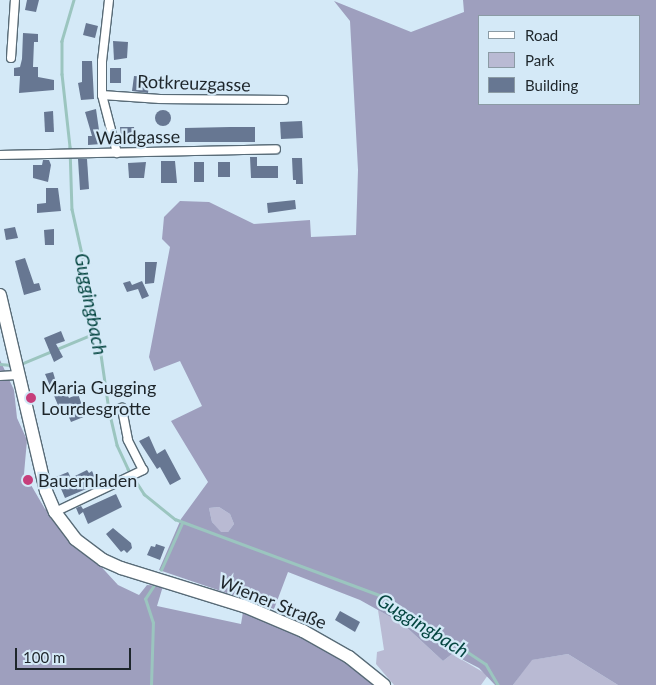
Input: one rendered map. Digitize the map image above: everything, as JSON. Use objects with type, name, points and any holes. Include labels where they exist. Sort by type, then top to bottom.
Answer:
[{"type":"main road","name":"Wiener Straße","points":[[0,296],[46,492],[55,512],[76,539],[103,560],[244,606],[304,631],[349,656],[384,685]]},
{"type":"street","points":[[11,58],[15,0]]},
{"type":"street","points":[[109,0],[102,61],[102,95],[118,153]]},
{"type":"street","name":"Rotkreuzgasse","points":[[102,95],[160,99],[284,100]]},
{"type":"street","name":"Waldgasse","points":[[0,155],[276,149]]},
{"type":"street","points":[[0,376],[16,367]]},
{"type":"street","points":[[55,512],[143,470],[128,440],[122,408]]},
{"type":"green space","points":[[219,507],[230,514],[234,524],[228,532],[221,533],[212,522],[209,508]]},
{"type":"green space","points":[[378,610],[403,624],[443,661],[452,654],[488,675],[481,685],[394,685],[376,664],[377,652],[384,650]]},
{"type":"green space","points":[[568,654],[618,685],[513,685],[531,660]]},
{"type":"shaded area","points":[[463,0],[656,0],[656,685],[618,685],[568,654],[532,660],[513,685],[495,685],[479,668],[452,654],[443,661],[403,624],[360,600],[288,572],[274,609],[159,570],[181,519],[208,482],[171,421],[202,406],[180,361],[154,371],[149,357],[170,247],[162,239],[164,217],[180,201],[209,202],[254,224],[310,220],[311,237],[356,235],[358,170],[350,21],[334,1],[411,32],[464,12]],"holes":[[[219,507],[230,514],[234,524],[228,532],[221,532],[212,522],[209,508]]]},
{"type":"shaded area","points":[[0,360],[14,390],[17,418],[27,440],[24,474],[28,486],[31,485],[45,509],[49,510],[118,585],[139,595],[147,585],[163,586],[157,606],[241,624],[243,612],[318,642],[353,664],[377,685],[0,685]]},
{"type":"building","points":[[27,0],[39,0],[36,12],[25,10]]},
{"type":"building","points":[[86,23],[98,26],[95,38],[83,35]]},
{"type":"building","points":[[23,33],[38,34],[38,42],[34,42],[33,67],[38,67],[38,77],[54,80],[54,90],[19,93],[20,76],[14,76],[14,68],[20,67]]},
{"type":"building","points":[[113,41],[128,42],[127,58],[114,60]]},
{"type":"building","points":[[82,61],[92,61],[94,99],[81,100],[78,83],[82,82]]},
{"type":"building","points":[[110,68],[121,68],[121,83],[110,83]]},
{"type":"building","points":[[134,76],[150,77],[148,93],[132,91]]},
{"type":"building","points":[[96,109],[101,144],[88,145],[88,136],[92,136],[85,112]]},
{"type":"building","points":[[163,110],[169,112],[171,118],[169,124],[163,126],[157,124],[155,118],[157,112]]},
{"type":"building","points":[[53,111],[54,132],[45,132],[44,112]]},
{"type":"building","points":[[302,121],[303,138],[281,139],[280,122]]},
{"type":"building","points":[[120,127],[134,127],[136,141],[122,143]]},
{"type":"building","points":[[255,127],[255,142],[185,142],[185,128]]},
{"type":"building","points":[[250,157],[257,157],[257,166],[278,166],[278,178],[251,178]]},
{"type":"building","points":[[292,158],[302,158],[303,184],[296,184],[296,180],[293,180]]},
{"type":"building","points":[[78,159],[87,159],[89,189],[80,190]]},
{"type":"building","points":[[43,160],[49,160],[51,165],[48,182],[33,178],[33,165],[42,165]]},
{"type":"building","points":[[161,161],[175,161],[177,183],[161,183]]},
{"type":"building","points":[[146,162],[144,178],[129,178],[128,163]]},
{"type":"building","points":[[194,162],[204,162],[204,182],[194,182]]},
{"type":"building","points":[[218,162],[230,162],[230,177],[218,177]]},
{"type":"building","points":[[46,188],[58,188],[61,211],[37,213],[37,204],[46,203]]},
{"type":"building","points":[[295,200],[296,209],[268,213],[267,203]]},
{"type":"building","points":[[15,227],[18,238],[6,240],[4,229]]},
{"type":"building","points":[[54,229],[54,245],[45,245],[44,230]]},
{"type":"building","points":[[25,258],[34,284],[39,283],[41,290],[24,295],[15,261]]},
{"type":"building","points":[[145,262],[157,262],[154,283],[145,284]]},
{"type":"building","points":[[130,281],[132,285],[142,281],[149,296],[142,299],[138,289],[127,292],[123,283]]},
{"type":"building","points":[[61,331],[65,341],[56,344],[63,357],[54,362],[44,338]]},
{"type":"building","points":[[53,372],[59,392],[65,390],[69,398],[78,394],[86,416],[71,422],[65,408],[60,410],[45,374]]},
{"type":"building","points":[[149,436],[157,454],[165,449],[181,479],[170,485],[160,467],[157,469],[139,441]]},
{"type":"building","points":[[87,470],[89,473],[92,471],[98,484],[65,498],[56,477],[68,472],[71,478]]},
{"type":"building","points":[[116,494],[122,507],[88,524],[83,512],[79,515],[76,508],[81,506],[83,509]]},
{"type":"building","points":[[113,528],[131,543],[132,548],[127,553],[124,550],[121,552],[106,534]]},
{"type":"building","points":[[156,544],[165,547],[160,560],[147,555],[151,546],[155,547]]},
{"type":"building","points":[[340,611],[360,622],[355,632],[335,620]]},
{"type":"waterway","name":"Guggingbach","points":[[74,0],[62,41],[62,74],[70,147],[72,209],[95,313],[109,410],[117,445],[128,469],[144,494],[175,519],[385,597],[486,664],[498,685]]},
{"type":"waterway","points":[[21,364],[98,332]]},
{"type":"waterway","points":[[0,364],[11,365]]},
{"type":"waterway","points":[[161,570],[182,523]]},
{"type":"waterway","points":[[151,685],[153,623],[145,599],[154,585]]},
{"type":"place","name":"Maria Gugging Lourdesgrotte","points":[[31,398]]},
{"type":"place","name":"Bauernladen","points":[[28,480]]}]
